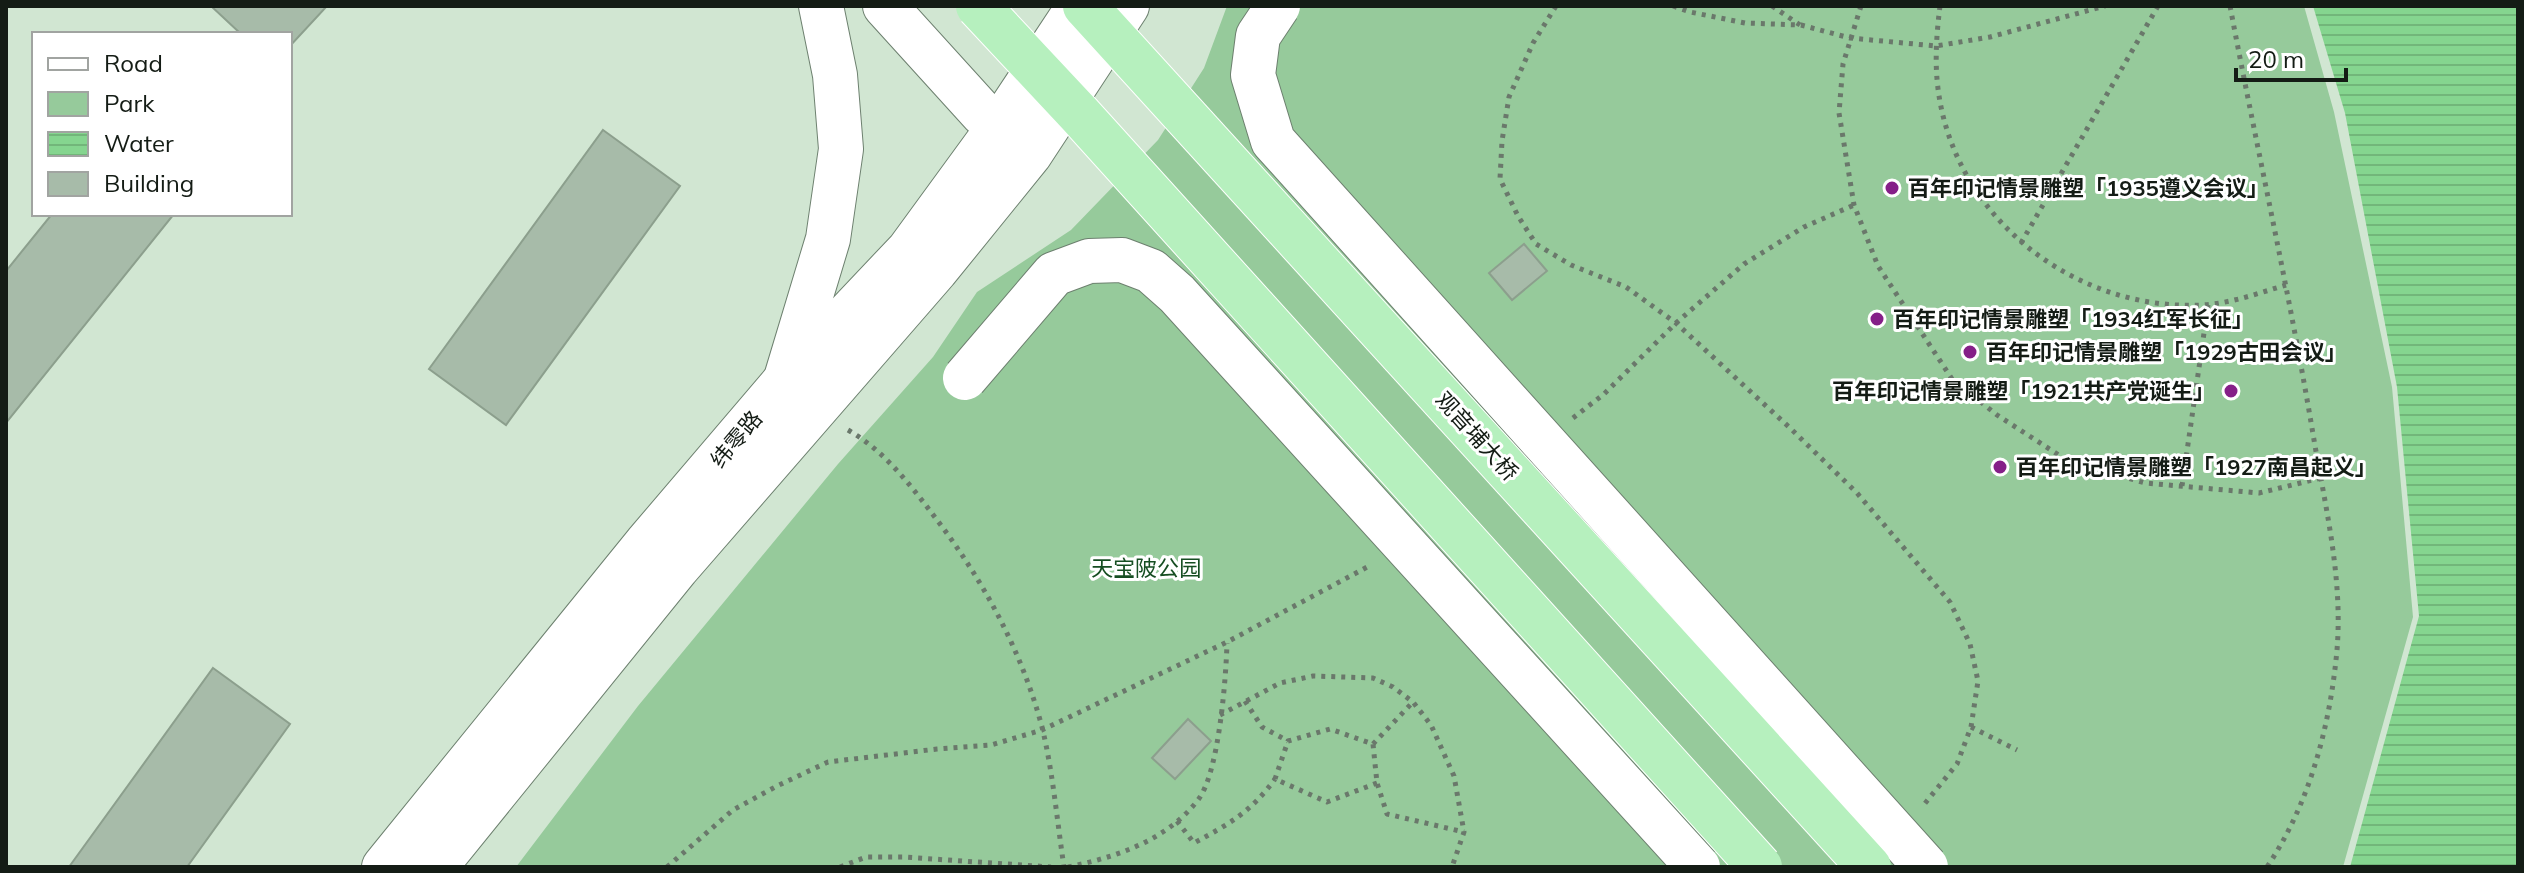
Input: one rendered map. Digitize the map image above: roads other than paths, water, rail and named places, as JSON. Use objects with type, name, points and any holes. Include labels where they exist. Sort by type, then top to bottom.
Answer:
[{"type":"main road","points":[[978,6],[1760,867]]},
{"type":"main road","name":"观音埔大桥","points":[[1085,6],[1869,867]]},
{"type":"street","points":[[785,381],[828,239],[841,149],[835,75],[821,6]]},
{"type":"street","points":[[885,6],[983,114]]},
{"type":"street","name":"纬零路","points":[[384,867],[646,544],[785,381],[909,250],[1001,124],[1079,6]]},
{"type":"street","name":"纬零路","points":[[435,867],[677,568],[936,270],[1021,165],[1127,6]]},
{"type":"street","points":[[1278,6],[1258,36],[1253,75],[1273,141],[1926,867]]},
{"type":"street","points":[[965,378],[1054,274],[1089,261],[1122,260],[1151,271],[1177,294],[1698,867]]},
{"type":"water","points":[[2313,6],[2518,6],[2518,867],[2350,867],[2419,616],[2397,387],[2345,113]]},
{"type":"place","name":"百年印记情景雕塑「1935遵义会议」","points":[[1892,188]]},
{"type":"place","name":"百年印记情景雕塑「1934红军长征」","points":[[1877,319]]},
{"type":"place","name":"百年印记情景雕塑「1929古田会议」","points":[[1970,352]]},
{"type":"place","name":"百年印记情景雕塑「1921共产党诞生」","points":[[2231,391]]},
{"type":"place","name":"百年印记情景雕塑「1927南昌起义」","points":[[2000,467]]},
{"type":"park label","name":"天宝陂公园","points":[[1146,568]]}]
